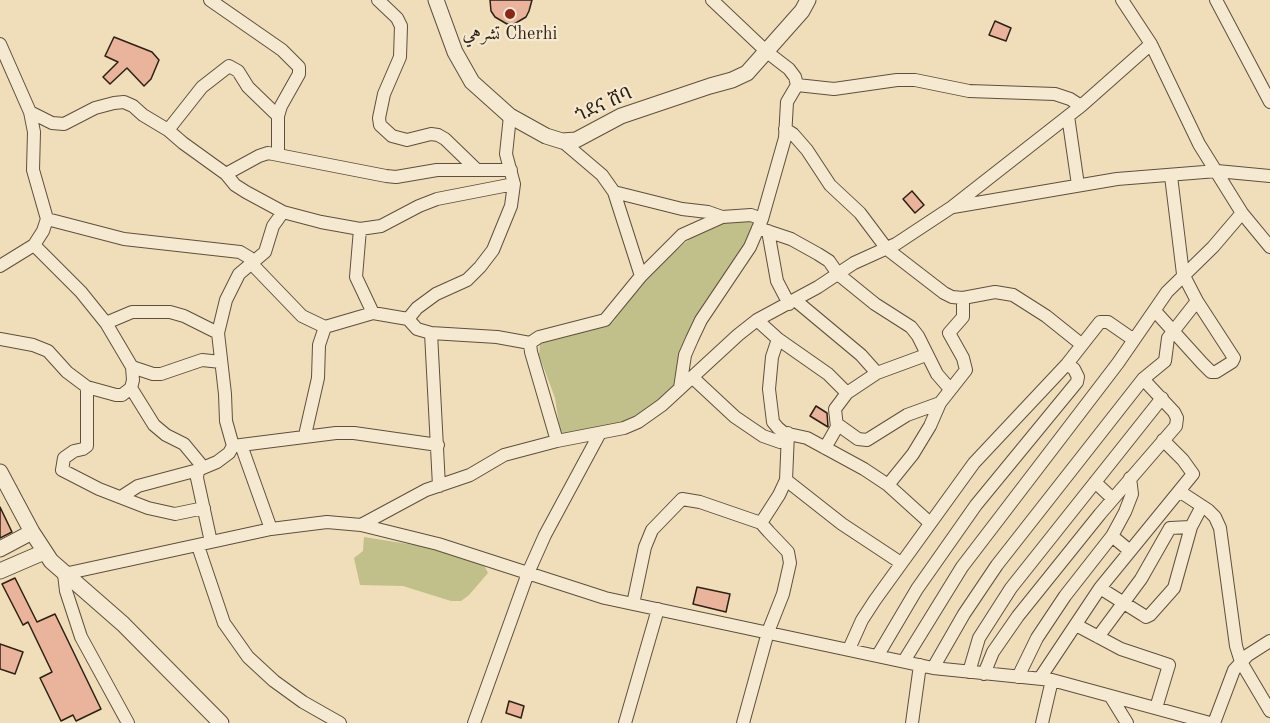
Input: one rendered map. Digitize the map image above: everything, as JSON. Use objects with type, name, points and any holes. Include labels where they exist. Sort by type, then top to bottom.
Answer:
[{"type":"street","points":[[210,0],[282,50],[300,67],[299,74],[281,106],[278,154]]},
{"type":"street","points":[[378,0],[397,18],[401,26],[400,57],[384,94],[379,118],[380,125],[392,136],[407,140],[438,135],[476,169]]},
{"type":"street","name":"ጎደና ሸባ","points":[[436,0],[455,52],[472,82],[510,116],[546,136],[562,141],[576,140],[621,117],[732,80],[747,73],[767,52]]},
{"type":"street","points":[[680,387],[686,355],[697,329],[763,226],[785,129],[787,102],[797,85],[789,69],[767,52],[712,0]]},
{"type":"street","points":[[767,52],[802,11],[808,0]]},
{"type":"street","points":[[1216,0],[1270,102]]},
{"type":"street","points":[[1124,1],[1151,44],[1199,144],[1242,213],[1270,247]]},
{"type":"street","points":[[0,44],[30,112],[34,132],[33,170],[47,219],[34,245],[0,266]]},
{"type":"street","points":[[361,525],[426,490],[470,475],[504,455],[557,441],[624,428],[638,422],[662,405],[757,320],[792,302],[854,263],[887,249],[952,207],[1082,106],[1151,44]]},
{"type":"street","points":[[168,130],[202,87],[229,66],[238,71],[248,87],[279,116]]},
{"type":"street","points":[[797,85],[834,89],[897,80],[915,80],[969,91],[1055,94],[1082,106]]},
{"type":"street","points":[[30,112],[52,123],[64,124],[95,108],[124,102],[168,130],[226,174],[235,186],[283,212],[360,230],[381,226],[437,199],[514,184]]},
{"type":"street","points":[[408,319],[417,308],[436,294],[467,280],[493,250],[511,206],[514,184],[506,154],[510,116]]},
{"type":"street","points":[[1068,116],[1078,185]]},
{"type":"street","points":[[785,129],[793,134],[807,150],[830,185],[860,213],[887,249],[944,293],[952,297],[963,298],[995,292],[1012,295],[1046,316],[1081,344]]},
{"type":"street","points":[[562,141],[602,175],[614,192],[641,276]]},
{"type":"street","points":[[226,174],[268,153],[386,177],[437,170],[511,170]]},
{"type":"street","points":[[952,207],[1117,179],[1217,171],[1270,176]]},
{"type":"street","points":[[1155,311],[1211,372],[1216,372],[1232,362],[1234,358],[1197,301],[1183,274],[1171,176]]},
{"type":"street","points":[[614,192],[722,217]]},
{"type":"street","points":[[271,529],[226,421],[219,333],[226,300],[239,274],[265,252],[273,226],[283,212]]},
{"type":"street","points":[[904,661],[962,567],[1035,474],[1167,292],[1213,247],[1242,213]]},
{"type":"street","points":[[47,219],[124,239],[240,252],[250,258],[251,263],[302,316],[325,327],[373,313],[408,319],[417,329],[431,333],[497,337],[530,343],[539,337],[605,320],[641,276],[682,235],[722,217],[751,215],[763,226],[829,261],[838,274],[875,304],[911,327],[937,374],[950,389]]},
{"type":"street","points":[[763,226],[777,281],[792,302],[861,355],[877,373]]},
{"type":"street","points":[[360,230],[356,277],[373,313]]},
{"type":"street","points":[[0,339],[33,345],[48,351],[67,372],[87,387],[116,395],[122,395],[131,388],[132,367],[106,323],[81,292],[34,245]]},
{"type":"street","points":[[888,485],[913,454],[930,426],[940,403],[966,370],[963,358],[949,333],[963,317],[963,298]]},
{"type":"street","points":[[933,668],[997,565],[1143,379],[1165,361],[1167,342],[1173,330],[1197,301]]},
{"type":"street","points":[[106,323],[132,312],[170,312],[184,316],[219,333]]},
{"type":"street","points":[[757,320],[778,339],[828,374],[847,393]]},
{"type":"street","points":[[849,649],[862,620],[974,463],[1067,364],[1100,322],[1104,321],[1134,340]]},
{"type":"street","points":[[305,435],[318,378],[319,345],[325,327]]},
{"type":"street","points":[[431,333],[439,486]]},
{"type":"street","points":[[778,339],[772,357],[770,408],[773,422],[788,437]]},
{"type":"street","points":[[530,343],[557,441]]},
{"type":"street","points":[[825,448],[837,424],[835,409],[847,393],[877,373],[926,355]]},
{"type":"street","points":[[132,367],[153,374],[161,374],[202,360],[221,362]]},
{"type":"street","points":[[878,655],[917,589],[976,505],[1077,382],[1078,377],[1074,369],[1067,364]]},
{"type":"street","points":[[692,377],[735,417],[763,436],[780,442],[788,437],[807,438],[888,485],[930,524]]},
{"type":"street","points":[[984,674],[993,652],[1018,616],[1130,478],[1176,426],[1177,418],[1162,398],[1143,379]]},
{"type":"street","points":[[87,387],[87,446],[64,458],[62,470],[99,489],[148,508],[175,513],[204,508]]},
{"type":"street","points":[[131,388],[154,425],[166,435],[184,444],[200,469]]},
{"type":"street","points":[[969,672],[980,638],[1011,588],[1162,398]]},
{"type":"street","points":[[837,424],[858,439],[867,440],[907,415],[940,403]]},
{"type":"street","points":[[121,497],[138,486],[200,469],[224,458],[237,446],[305,435],[354,433],[438,445]]},
{"type":"street","points":[[474,723],[544,535],[600,433]]},
{"type":"street","points":[[761,523],[786,480],[788,437]]},
{"type":"street","points":[[1042,723],[1046,679],[1076,625],[1100,588],[1193,474],[1163,440]]},
{"type":"street","points":[[200,469],[197,478],[211,542]]},
{"type":"street","points":[[0,472],[44,552],[64,574],[123,624],[221,723]]},
{"type":"street","points":[[1017,676],[1037,638],[1112,536],[1130,502],[1130,478]]},
{"type":"street","points":[[786,480],[842,524],[901,563]]},
{"type":"street","points":[[1095,482],[1113,499]]},
{"type":"street","points":[[1179,491],[1215,517],[1220,528],[1233,631],[1241,662],[1270,711]]},
{"type":"street","points":[[633,604],[645,547],[652,530],[682,499],[700,502],[761,523],[790,557],[783,594],[768,632],[743,723]]},
{"type":"street","points":[[1100,588],[1146,617],[1174,588],[1191,527],[1202,506]]},
{"type":"street","points":[[64,574],[271,529],[327,522],[361,525],[438,544],[605,598],[933,668],[1046,679],[1212,723],[1234,670],[1270,640]]},
{"type":"street","points":[[1098,637],[1141,579],[1170,528],[1191,527]]},
{"type":"street","points":[[0,549],[32,532]]},
{"type":"street","points":[[1112,536],[1130,550]]},
{"type":"street","points":[[198,546],[224,622],[248,657],[274,681],[303,702],[340,723]]},
{"type":"street","points":[[0,571],[44,552]]},
{"type":"street","points":[[64,574],[66,591],[81,637],[128,723]]},
{"type":"street","points":[[625,723],[658,609]]},
{"type":"street","points":[[1076,625],[1121,649],[1169,665],[1156,708]]},
{"type":"street","points":[[912,723],[920,665]]},
{"type":"street","points":[[1111,697],[1127,723]]},
{"type":"shaded area","points":[[744,219],[760,224],[700,324],[668,399],[632,425],[561,436],[555,398],[539,355],[540,343],[612,323],[651,272],[692,237],[725,223]]},
{"type":"shaded area","points":[[364,537],[433,548],[482,561],[488,573],[461,601],[451,601],[403,586],[360,585],[354,558],[363,551]]},
{"type":"building","name":"تشرهي Cherhi","points":[[490,0],[532,0],[526,17],[514,24],[507,24],[495,17],[491,11]]},
{"type":"building","points":[[995,21],[1011,28],[1006,41],[989,35]]},
{"type":"building","points":[[114,37],[152,52],[159,60],[151,79],[144,86],[127,68],[110,84],[103,77],[118,62],[105,56]]},
{"type":"building","points":[[912,191],[924,205],[915,213],[903,199]]},
{"type":"building","points":[[816,406],[827,413],[828,427],[810,416]]},
{"type":"building","points":[[0,507],[12,532],[0,538]]},
{"type":"building","points":[[15,578],[37,622],[55,614],[101,709],[76,721],[73,715],[61,721],[40,678],[52,672],[28,622],[23,625],[2,584]]},
{"type":"building","points":[[697,587],[730,594],[726,612],[693,604]]},
{"type":"building","points":[[0,644],[23,652],[15,674],[0,669]]},
{"type":"building","points":[[509,701],[524,706],[521,718],[506,713]]},
{"type":"place","name":"تشرهي Cherhi","points":[[510,14]]}]
